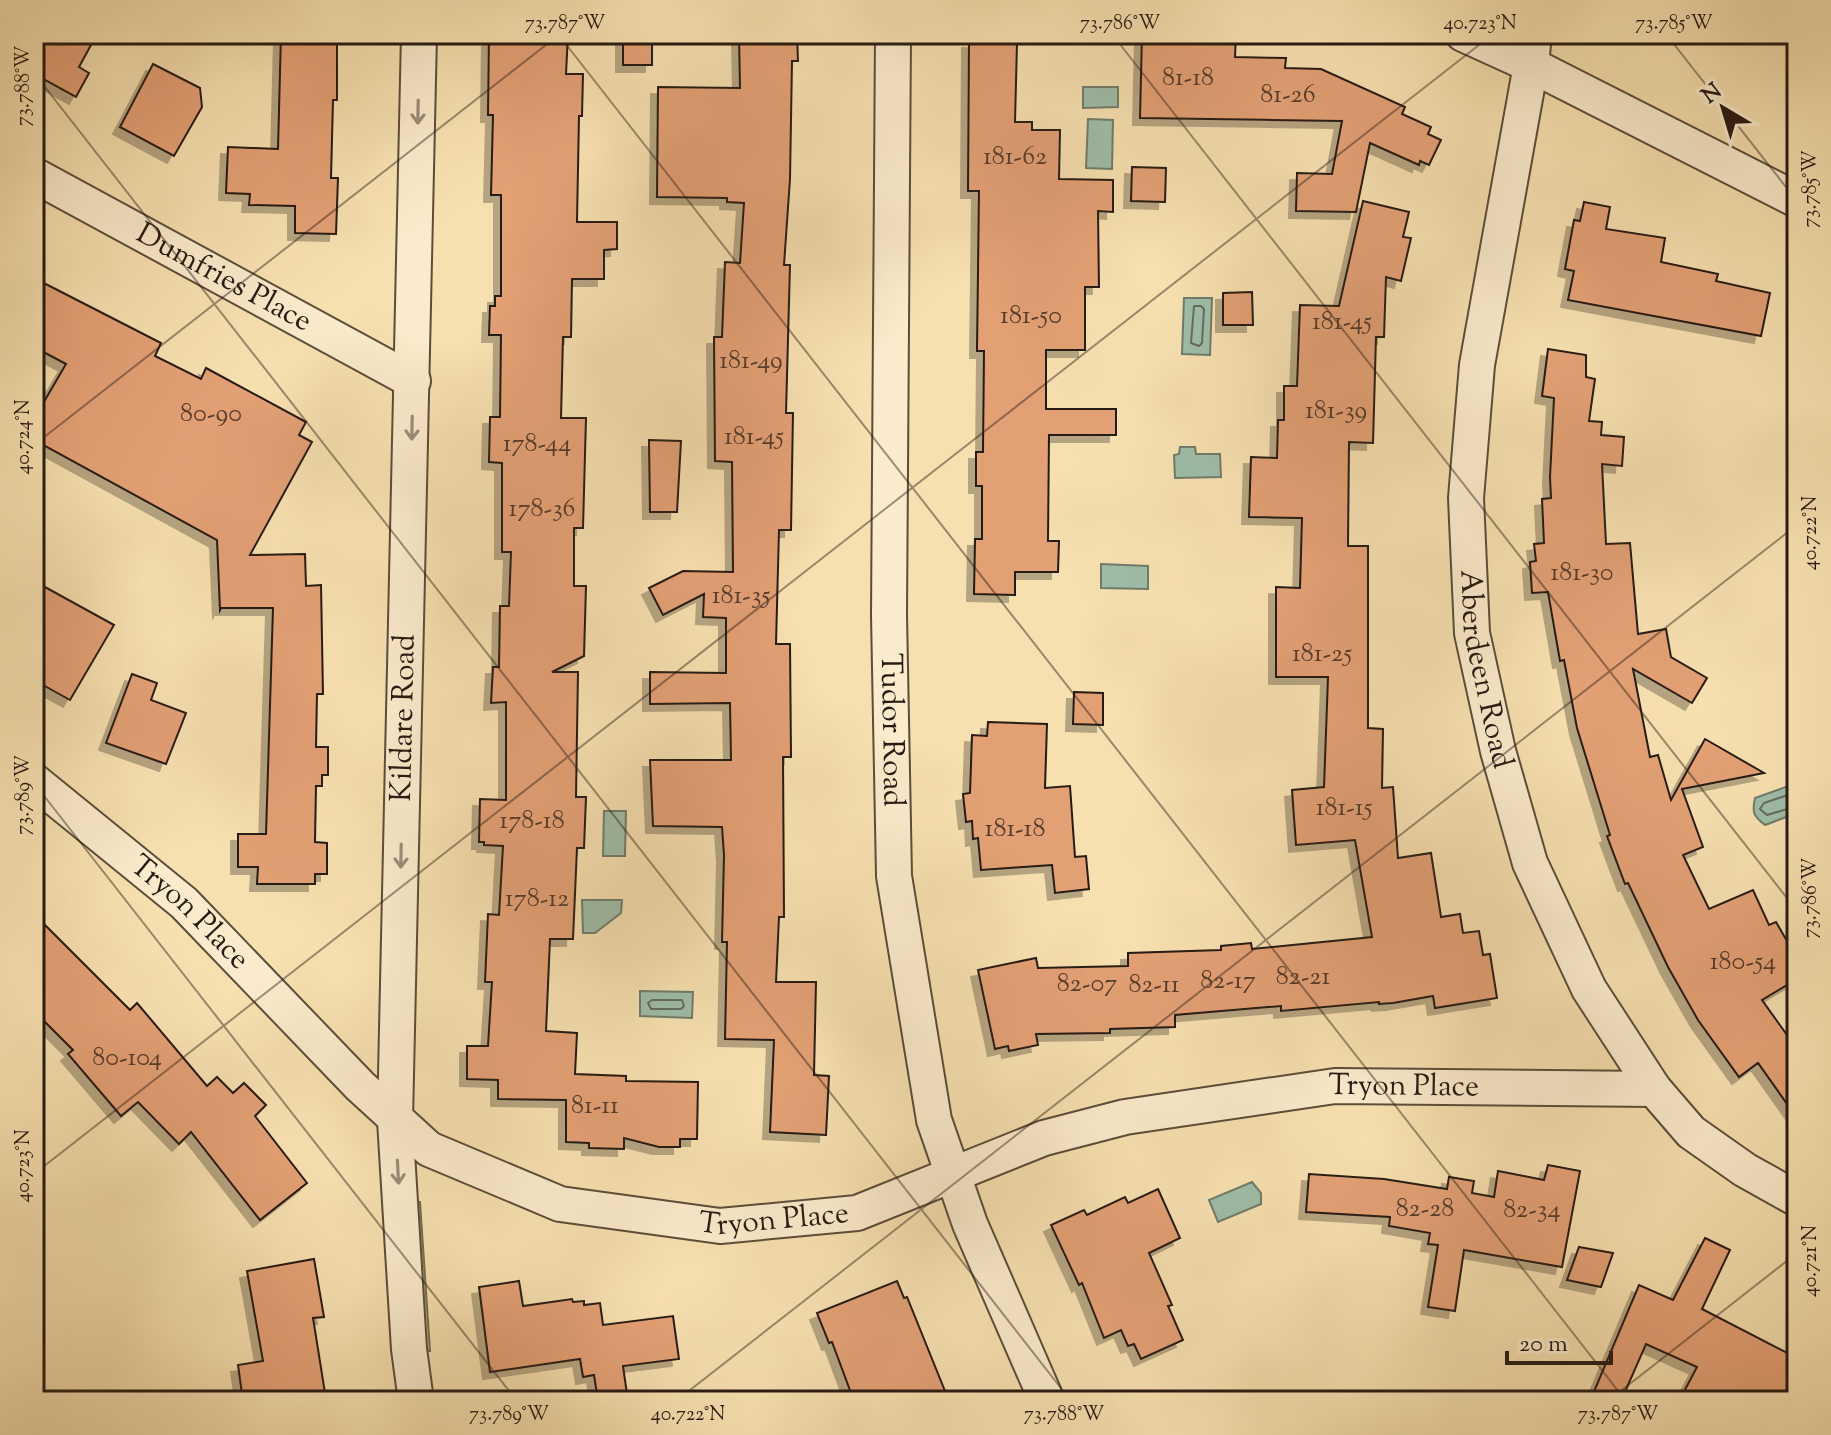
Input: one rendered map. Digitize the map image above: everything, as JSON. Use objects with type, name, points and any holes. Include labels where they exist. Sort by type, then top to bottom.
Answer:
[{"type":"street","name":"Kildare Road","points":[[416,1401],[409,1349],[395,1120],[419,34]]},
{"type":"street","name":"Tudor Road","points":[[893,34],[889,615],[894,876],[934,1120],[970,1224],[1047,1401]]},
{"type":"street","points":[[1463,34],[1533,50],[1797,200]]},
{"type":"street","name":"Aberdeen Road","points":[[1533,50],[1477,365],[1466,498],[1472,633],[1498,751],[1530,863],[1589,989],[1654,1089],[1691,1132],[1745,1170],[1797,1199]]},
{"type":"street","name":"Dumfries Place","points":[[34,175],[413,381]]},
{"type":"street","name":"Tryon Place","points":[[34,781],[184,903],[395,1120],[429,1149],[560,1204],[720,1226],[857,1213],[1044,1138],[1125,1117],[1335,1086],[1654,1089]]},
{"type":"green space","points":[[416,1202],[420,1202],[430,1351],[426,1351]]},
{"type":"water","points":[[1083,87],[1118,87],[1118,107],[1083,108]]},
{"type":"water","points":[[1088,119],[1113,120],[1112,169],[1086,168]]},
{"type":"water","points":[[1184,298],[1212,298],[1210,355],[1182,354]]},
{"type":"water","points":[[1180,447],[1195,447],[1196,454],[1220,454],[1221,477],[1175,478],[1174,455],[1179,454]]},
{"type":"water","points":[[1101,564],[1148,566],[1148,589],[1101,588]]},
{"type":"water","points":[[1797,783],[1797,813],[1765,825],[1758,819],[1754,813],[1755,798]]},
{"type":"water","points":[[604,811],[626,811],[625,856],[603,856]]},
{"type":"water","points":[[582,900],[622,900],[621,913],[595,933],[583,933]]},
{"type":"water","points":[[640,991],[693,992],[692,1018],[640,1016]]},
{"type":"water","points":[[1252,1182],[1261,1193],[1261,1204],[1218,1222],[1209,1200]]},
{"type":"building","points":[[44,34],[97,34],[79,67],[89,73],[76,97],[34,74],[34,53]]},
{"type":"building","points":[[281,34],[337,34],[337,100],[333,100],[331,178],[338,178],[336,234],[295,233],[295,206],[249,205],[250,194],[226,193],[228,147],[278,149]]},
{"type":"building","points":[[489,34],[568,34],[566,74],[583,74],[577,222],[617,222],[617,249],[604,250],[604,279],[572,279],[571,337],[563,337],[561,418],[586,418],[583,528],[574,528],[574,586],[586,586],[584,656],[552,672],[578,672],[576,797],[586,797],[584,848],[577,848],[573,939],[550,939],[546,1031],[577,1033],[575,1074],[626,1076],[626,1081],[698,1082],[697,1139],[680,1139],[680,1147],[659,1147],[624,1138],[624,1149],[589,1148],[589,1143],[566,1142],[566,1100],[498,1099],[498,1080],[467,1079],[467,1046],[488,1046],[492,982],[485,982],[488,914],[499,915],[503,846],[479,842],[480,799],[506,800],[506,702],[491,703],[493,667],[499,667],[500,606],[509,606],[511,552],[502,552],[502,463],[489,462],[490,417],[500,417],[501,335],[489,335],[490,306],[495,306],[495,296],[501,296],[501,195],[491,195],[493,115],[488,115]]},
{"type":"building","points":[[739,34],[797,34],[798,61],[792,61],[790,179],[784,265],[790,265],[786,413],[793,413],[791,530],[779,530],[776,644],[790,644],[791,757],[783,757],[784,917],[779,917],[776,982],[816,982],[814,1075],[829,1076],[826,1135],[770,1132],[774,1040],[725,1039],[727,942],[722,942],[722,827],[653,826],[650,760],[731,760],[730,703],[650,704],[650,672],[726,673],[726,618],[703,617],[704,594],[663,615],[649,588],[683,571],[733,572],[732,462],[715,461],[714,337],[722,337],[725,262],[740,263],[744,203],[727,202],[727,198],[657,197],[658,87],[740,88]]},
{"type":"building","points":[[1142,34],[1236,34],[1235,57],[1286,58],[1285,68],[1321,69],[1405,107],[1402,114],[1431,127],[1428,134],[1441,140],[1429,165],[1420,161],[1419,165],[1370,143],[1356,212],[1296,211],[1297,173],[1332,174],[1342,121],[1140,118]]},
{"type":"building","points":[[623,36],[652,36],[652,65],[623,65]]},
{"type":"building","points":[[969,41],[1017,43],[1015,122],[1032,122],[1032,130],[1060,130],[1059,179],[1113,180],[1113,212],[1098,211],[1099,287],[1085,287],[1085,350],[1046,350],[1046,409],[1116,409],[1116,435],[1049,435],[1048,541],[1059,541],[1058,572],[1015,572],[1015,595],[974,594],[975,539],[982,539],[982,486],[976,486],[976,452],[983,452],[984,351],[977,351],[979,191],[968,191]]},
{"type":"building","points":[[153,64],[200,88],[202,107],[174,156],[120,127]]},
{"type":"building","points":[[1132,167],[1166,168],[1165,202],[1131,201]]},
{"type":"building","points":[[1363,201],[1409,212],[1403,237],[1411,238],[1401,281],[1386,277],[1384,337],[1376,337],[1373,443],[1349,442],[1348,546],[1368,546],[1368,728],[1383,729],[1382,788],[1393,787],[1398,858],[1431,853],[1441,917],[1460,914],[1463,933],[1479,931],[1483,955],[1490,954],[1497,998],[1435,1008],[1433,996],[1393,1003],[1281,1011],[1281,1006],[1175,1015],[1175,1027],[1110,1029],[1110,1033],[1036,1034],[1038,1045],[1009,1051],[1008,1046],[995,1049],[978,970],[1036,958],[1038,968],[1128,966],[1128,953],[1221,950],[1221,946],[1251,943],[1252,949],[1372,937],[1355,840],[1296,845],[1292,790],[1324,787],[1328,677],[1276,677],[1276,587],[1300,588],[1302,518],[1249,517],[1251,457],[1277,458],[1278,420],[1284,420],[1284,386],[1297,386],[1300,305],[1339,306]]},
{"type":"building","points":[[1584,202],[1610,207],[1606,229],[1665,238],[1661,262],[1718,274],[1716,281],[1770,293],[1761,336],[1568,300],[1574,271],[1565,269],[1574,220],[1580,221]]},
{"type":"building","points":[[34,278],[161,343],[155,356],[201,379],[206,368],[306,422],[299,435],[312,442],[250,555],[305,554],[306,586],[321,585],[323,694],[317,694],[316,747],[328,747],[328,775],[322,775],[322,786],[316,786],[315,842],[327,843],[327,874],[315,874],[315,884],[257,884],[258,867],[238,867],[238,834],[266,834],[273,608],[220,610],[217,540],[34,440],[34,419],[66,364],[34,347]]},
{"type":"building","points":[[1252,292],[1253,325],[1223,325],[1223,293]]},
{"type":"building","points":[[1548,349],[1586,355],[1586,377],[1595,379],[1589,421],[1602,422],[1601,435],[1624,437],[1622,466],[1602,464],[1606,544],[1630,543],[1638,634],[1666,629],[1671,657],[1707,678],[1692,703],[1633,669],[1650,757],[1658,755],[1671,800],[1705,739],[1764,773],[1682,789],[1703,847],[1683,855],[1709,909],[1753,890],[1769,925],[1776,922],[1797,958],[1797,979],[1762,1000],[1797,1049],[1797,1118],[1758,1063],[1739,1077],[1698,1020],[1668,967],[1628,883],[1625,884],[1607,836],[1610,835],[1577,728],[1564,660],[1560,661],[1548,592],[1532,593],[1530,562],[1536,561],[1534,544],[1544,543],[1542,499],[1551,498],[1554,398],[1542,396]]},
{"type":"building","points":[[649,440],[681,441],[677,512],[650,512]]},
{"type":"building","points":[[34,581],[114,625],[70,700],[34,680]]},
{"type":"building","points":[[132,674],[157,683],[151,700],[186,713],[166,764],[106,743]]},
{"type":"building","points":[[1074,692],[1103,693],[1103,725],[1073,724]]},
{"type":"building","points":[[988,722],[1047,724],[1045,788],[1070,786],[1075,857],[1086,856],[1089,889],[1055,893],[1052,865],[981,870],[978,838],[973,839],[972,821],[966,822],[963,794],[970,793],[972,735],[987,736]]},
{"type":"building","points":[[34,914],[130,1010],[137,1003],[207,1086],[217,1077],[233,1093],[244,1083],[266,1105],[255,1116],[307,1183],[260,1220],[191,1132],[179,1144],[138,1102],[121,1116],[68,1054],[73,1050],[34,1011]]},
{"type":"building","points":[[1548,1165],[1580,1171],[1562,1267],[1464,1250],[1455,1311],[1428,1307],[1438,1245],[1428,1244],[1430,1233],[1389,1226],[1390,1217],[1306,1212],[1309,1174],[1384,1179],[1447,1189],[1449,1177],[1474,1181],[1472,1193],[1494,1197],[1498,1171],[1544,1180]]},
{"type":"building","points":[[1158,1189],[1180,1238],[1149,1253],[1172,1305],[1168,1306],[1183,1340],[1141,1359],[1134,1344],[1128,1346],[1121,1330],[1104,1338],[1082,1283],[1079,1285],[1051,1225],[1084,1210],[1087,1215],[1125,1197],[1128,1203]]},
{"type":"building","points":[[1705,1238],[1730,1250],[1702,1309],[1797,1358],[1797,1401],[1679,1401],[1697,1367],[1646,1344],[1621,1401],[1590,1401],[1639,1285],[1673,1300]]},
{"type":"building","points":[[1579,1247],[1613,1253],[1601,1287],[1567,1280]]},
{"type":"building","points":[[314,1259],[324,1317],[313,1318],[325,1393],[280,1401],[243,1401],[238,1365],[263,1361],[247,1271]]},
{"type":"building","points":[[519,1281],[523,1306],[572,1299],[573,1302],[584,1301],[584,1305],[600,1303],[603,1325],[673,1316],[679,1359],[623,1366],[628,1401],[598,1401],[594,1375],[583,1377],[580,1359],[490,1372],[479,1287]]},
{"type":"building","points":[[897,1281],[904,1298],[907,1297],[949,1401],[854,1401],[832,1342],[829,1343],[817,1313]]}]
